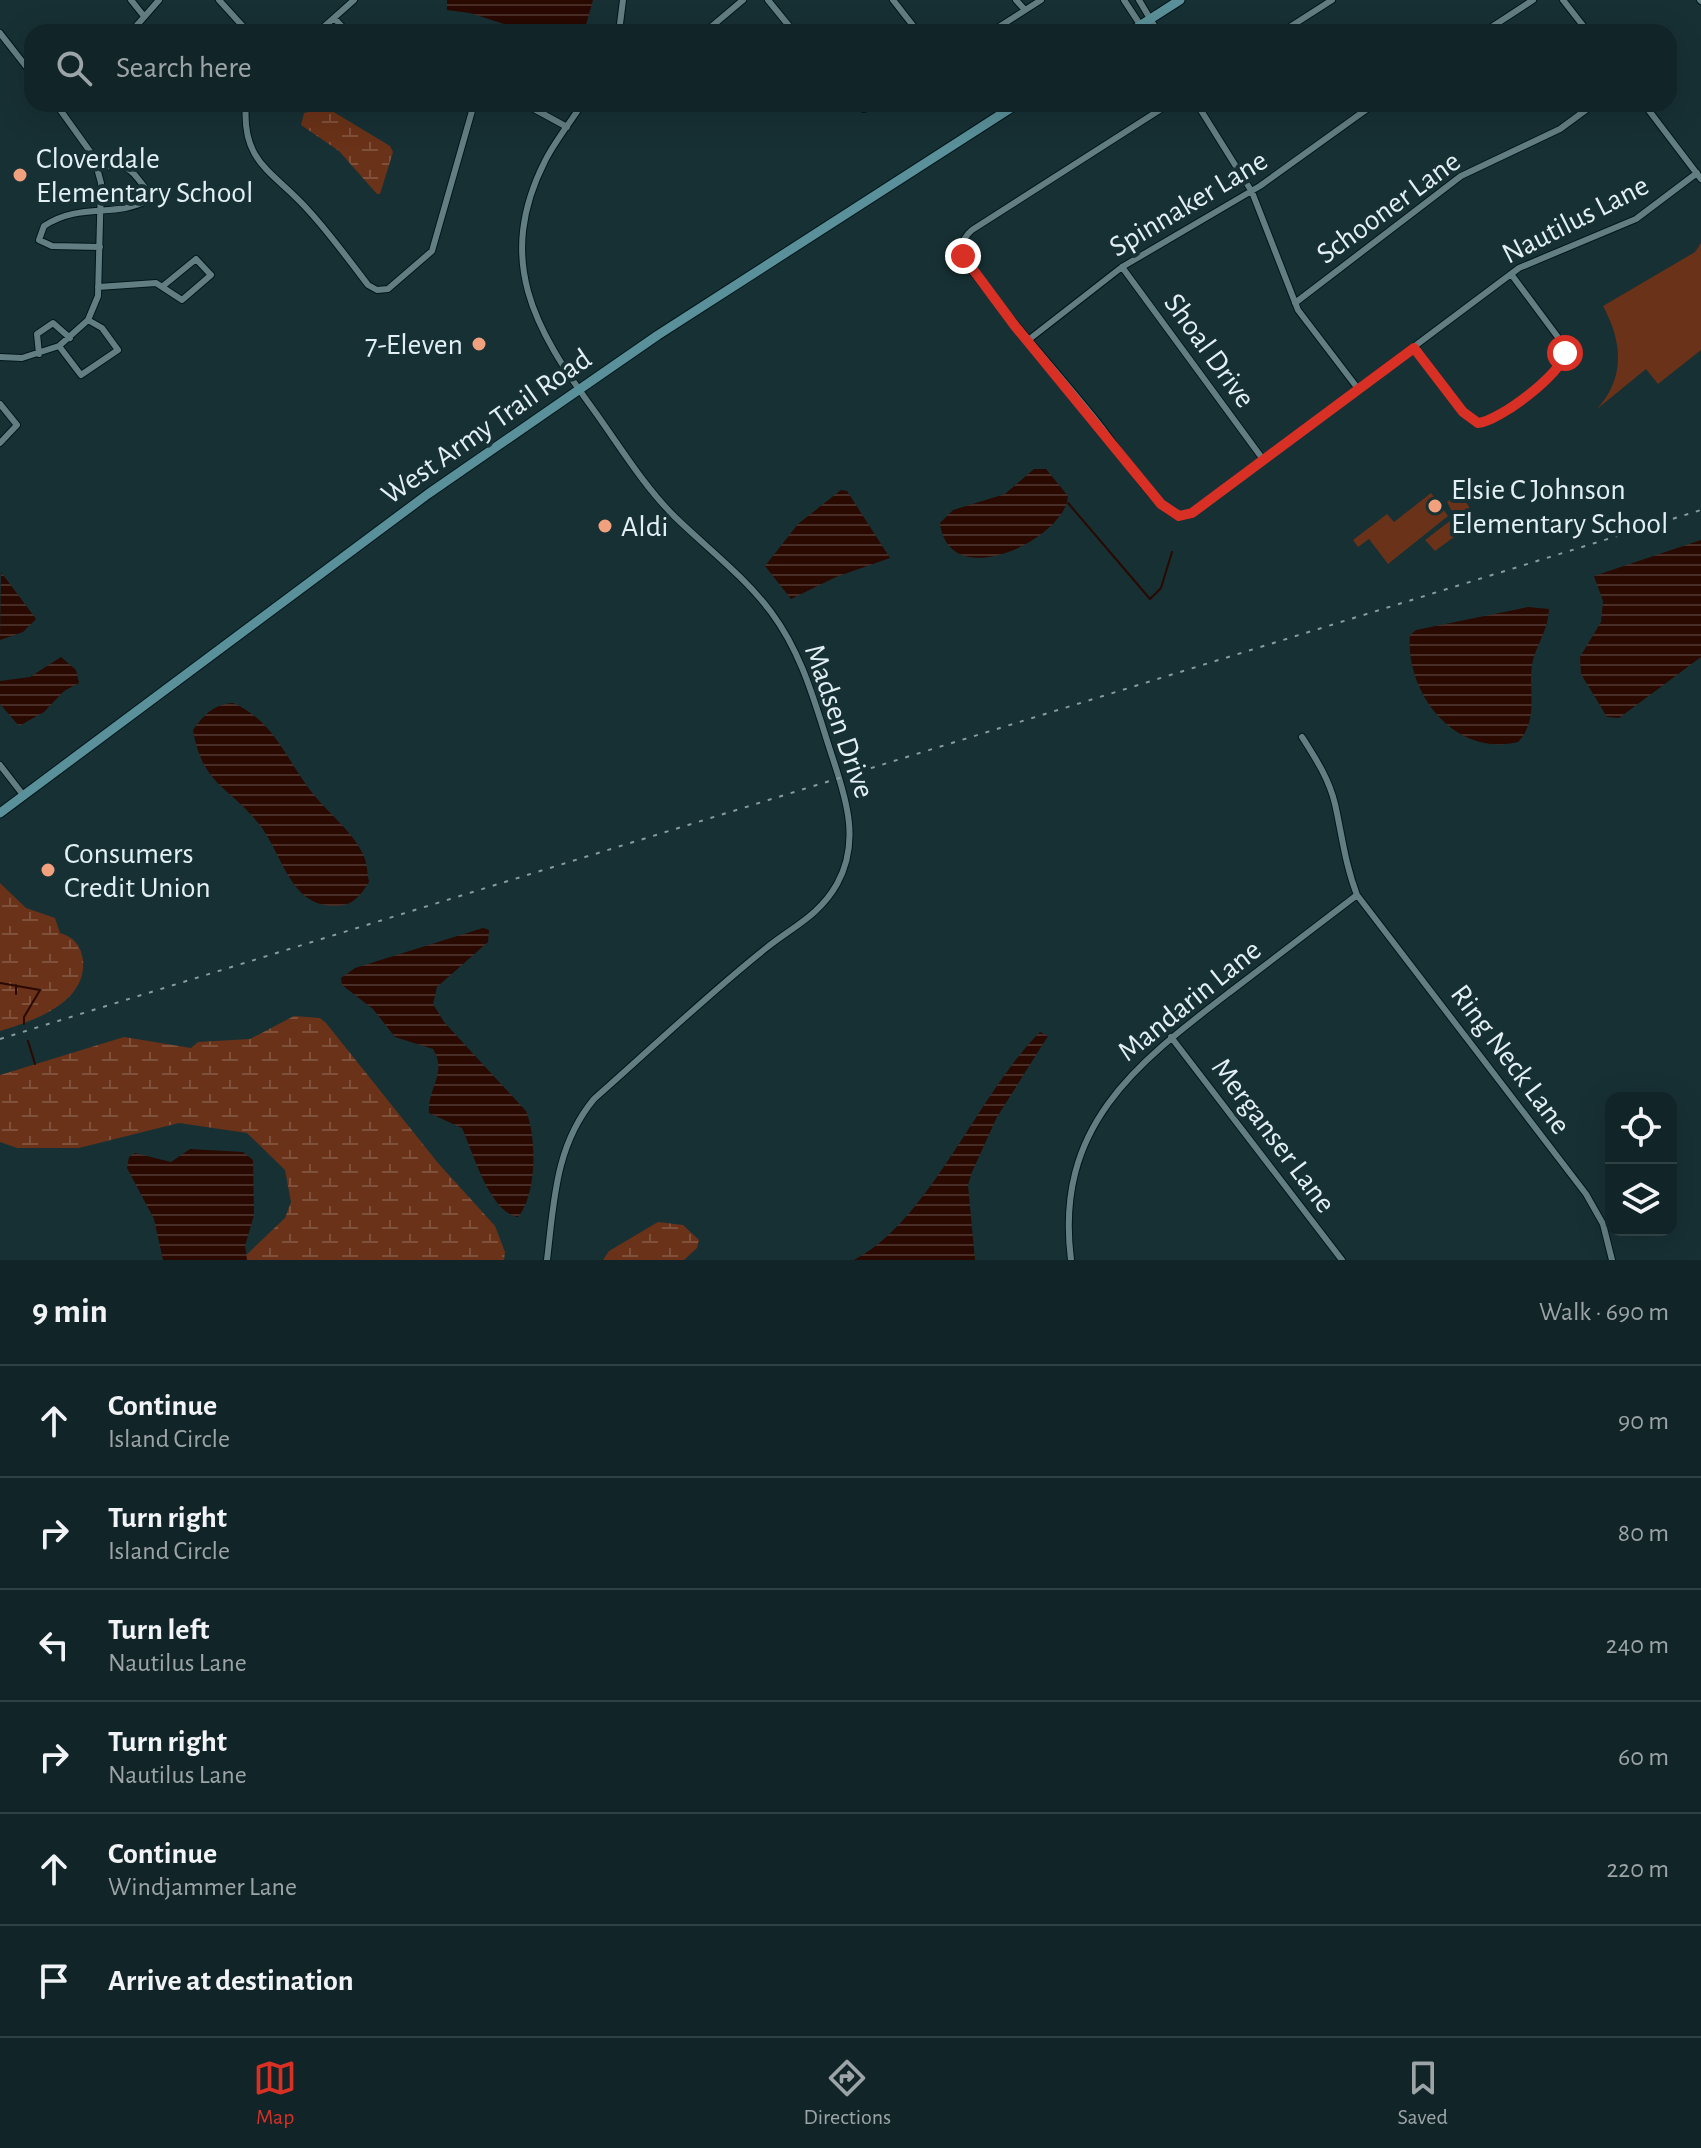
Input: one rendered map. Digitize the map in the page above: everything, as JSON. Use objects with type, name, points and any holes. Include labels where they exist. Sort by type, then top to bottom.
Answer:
[{"type":"main road","points":[[1146,24],[1180,0]]},
{"type":"main road","name":"West Army Trail Road","points":[[0,813],[398,516],[764,266],[1005,112]]},
{"type":"street","points":[[131,0],[143,15]]},
{"type":"street","points":[[137,24],[159,0]]},
{"type":"street","points":[[219,0],[241,24]]},
{"type":"street","points":[[328,24],[354,0]]},
{"type":"street","points":[[620,24],[623,0]]},
{"type":"street","points":[[714,24],[743,0]]},
{"type":"street","points":[[768,0],[788,24]]},
{"type":"street","points":[[893,0],[912,24]]},
{"type":"street","points":[[1016,0],[1025,10]]},
{"type":"street","points":[[1003,24],[1041,0]]},
{"type":"street","points":[[1124,0],[1140,24]]},
{"type":"street","points":[[1139,0],[1153,24]]},
{"type":"street","points":[[1294,24],[1332,0]]},
{"type":"street","points":[[1496,24],[1533,0]]},
{"type":"street","points":[[1563,0],[1582,24]]},
{"type":"street","points":[[335,19],[340,24]]},
{"type":"street","points":[[0,33],[24,64]]},
{"type":"street","points":[[0,357],[22,358],[59,346],[88,320],[98,287],[101,208],[98,168],[86,143],[62,112]]},
{"type":"street","points":[[246,112],[245,131],[254,157],[308,209],[377,290],[388,289],[432,251],[472,112]]},
{"type":"street","points":[[540,112],[567,127]]},
{"type":"street","name":"Madsen Drive","points":[[547,1260],[559,1165],[566,1140],[579,1117],[594,1099],[767,947],[823,905],[838,881],[850,839],[850,819],[840,779],[808,682],[786,635],[755,593],[666,507],[579,390],[534,316],[522,268],[521,237],[530,198],[545,160],[577,112]]},
{"type":"street","points":[[1027,341],[965,262],[964,239],[972,230],[1156,112]]},
{"type":"street","points":[[1202,112],[1252,192],[1295,303],[1359,390]]},
{"type":"street","name":"Spinnaker Lane","points":[[1027,341],[1122,267],[1252,192],[1363,112]]},
{"type":"street","name":"Schooner Lane","points":[[1295,303],[1461,176],[1560,129],[1583,112]]},
{"type":"street","points":[[1650,112],[1699,176]]},
{"type":"street","points":[[98,168],[120,164],[129,167],[149,193],[148,200],[132,209],[101,208],[72,212],[54,219],[39,232],[39,240],[45,244],[100,247]]},
{"type":"street","name":"Nautilus Lane","points":[[1027,341],[1166,510],[1183,516],[1359,390],[1511,274],[1636,219],[1699,176]]},
{"type":"street","points":[[98,287],[156,283],[182,300],[211,275],[196,259],[163,286]]},
{"type":"street","name":"Shoal Drive","points":[[1122,267],[1262,458]]},
{"type":"street","points":[[1414,348],[1463,412],[1478,423],[1497,416],[1555,373],[1565,358],[1563,344],[1511,274]]},
{"type":"street","points":[[59,346],[81,375],[118,350],[102,328],[88,320]]},
{"type":"street","points":[[39,354],[37,334],[47,324],[53,323],[70,338]]},
{"type":"street","points":[[0,404],[17,425],[0,443]]},
{"type":"street","name":"Ring Neck Lane","points":[[1302,737],[1326,775],[1335,803],[1342,853],[1357,895],[1586,1194],[1603,1224],[1612,1260]]},
{"type":"street","points":[[0,765],[24,796]]},
{"type":"street","name":"Mandarin Lane","points":[[1071,1260],[1070,1205],[1081,1159],[1094,1127],[1132,1071],[1171,1037],[1357,895]]},
{"type":"street","name":"Merganser Lane","points":[[1171,1037],[1342,1260]]},
{"type":"green space","points":[[334,112],[390,146],[393,152],[380,194],[339,151],[301,125],[304,113]]},
{"type":"green space","points":[[1701,243],[1701,350],[1658,384],[1646,369],[1597,409],[1613,384],[1618,359],[1614,332],[1603,306],[1695,252]]},
{"type":"green space","points":[[1460,492],[1477,520],[1435,551],[1425,540],[1455,517],[1447,502]]},
{"type":"green space","points":[[1431,493],[1448,516],[1388,564],[1369,539],[1358,547],[1353,540],[1387,514],[1394,522]]},
{"type":"green space","points":[[0,883],[26,908],[55,918],[60,933],[76,943],[83,960],[82,975],[67,999],[42,1015],[0,1031]]},
{"type":"green space","points":[[294,1016],[320,1018],[326,1023],[438,1163],[495,1226],[505,1252],[504,1260],[241,1260],[285,1218],[291,1202],[285,1170],[247,1133],[179,1123],[79,1148],[17,1148],[0,1142],[0,1075],[124,1037],[191,1048],[198,1042],[250,1039]]},
{"type":"green space","points":[[658,1222],[683,1225],[699,1240],[697,1248],[684,1260],[603,1260],[609,1251]]},
{"type":"shaded area","points":[[447,0],[593,0],[586,24],[504,24],[470,13],[447,10]]},
{"type":"shaded area","points":[[1034,469],[1046,469],[1068,496],[1062,512],[1048,528],[1007,553],[984,558],[964,555],[948,545],[940,523],[953,510],[1005,494]]},
{"type":"shaded area","points":[[841,490],[847,491],[890,558],[836,577],[791,599],[765,566],[798,524]]},
{"type":"shaded area","points":[[1701,540],[1701,657],[1619,718],[1607,717],[1581,674],[1580,657],[1601,622],[1603,601],[1594,576]]},
{"type":"shaded area","points":[[1,572],[36,619],[23,632],[0,640]]},
{"type":"shaded area","points":[[1528,607],[1549,609],[1533,662],[1530,721],[1518,742],[1495,744],[1474,740],[1438,716],[1425,699],[1411,657],[1410,635],[1416,630]]},
{"type":"shaded area","points":[[61,657],[76,670],[79,683],[64,691],[44,712],[19,726],[0,704],[0,681],[30,677]]},
{"type":"shaded area","points":[[233,703],[260,720],[270,731],[314,795],[357,844],[365,859],[369,882],[351,902],[341,906],[320,904],[297,888],[259,824],[218,783],[203,763],[193,730],[210,711]]},
{"type":"shaded area","points":[[483,928],[489,930],[488,942],[437,987],[433,1004],[444,1022],[526,1111],[532,1136],[532,1180],[529,1195],[518,1217],[508,1213],[490,1193],[462,1128],[429,1113],[438,1073],[433,1049],[395,1037],[373,1009],[342,985],[341,978],[355,968]]},
{"type":"shaded area","points":[[1040,1032],[1048,1036],[997,1117],[968,1185],[975,1260],[854,1260],[881,1242],[906,1217],[952,1155],[995,1088]]},
{"type":"shaded area","points":[[190,1149],[243,1152],[253,1160],[254,1215],[245,1246],[247,1260],[163,1260],[154,1219],[127,1168],[129,1157],[135,1153],[171,1162]]},
{"type":"waterway","points":[[1068,503],[1150,599],[1161,588],[1172,552]]},
{"type":"waterway","points":[[0,983],[40,990],[24,1017],[24,1024]]},
{"type":"waterway","points":[[16,985],[16,994]]},
{"type":"waterway","points":[[28,1041],[35,1064]]},
{"type":"railway","points":[[0,1039],[1701,510]]},
{"type":"place","name":"Cloverdale Elementary School","points":[[20,175]]},
{"type":"place","name":"7-Eleven","points":[[479,344]]},
{"type":"place","name":"Elsie C Johnson Elementary School","points":[[1435,506]]},
{"type":"place","name":"Aldi","points":[[605,526]]},
{"type":"place","name":"Consumers Credit Union","points":[[48,870]]},
{"type":"route","points":[[963,256],[1015,326],[1098,423],[1161,504],[1170,513],[1179,516],[1192,513],[1414,348],[1463,412],[1478,423],[1491,421],[1555,373],[1563,363],[1565,353]]}]
